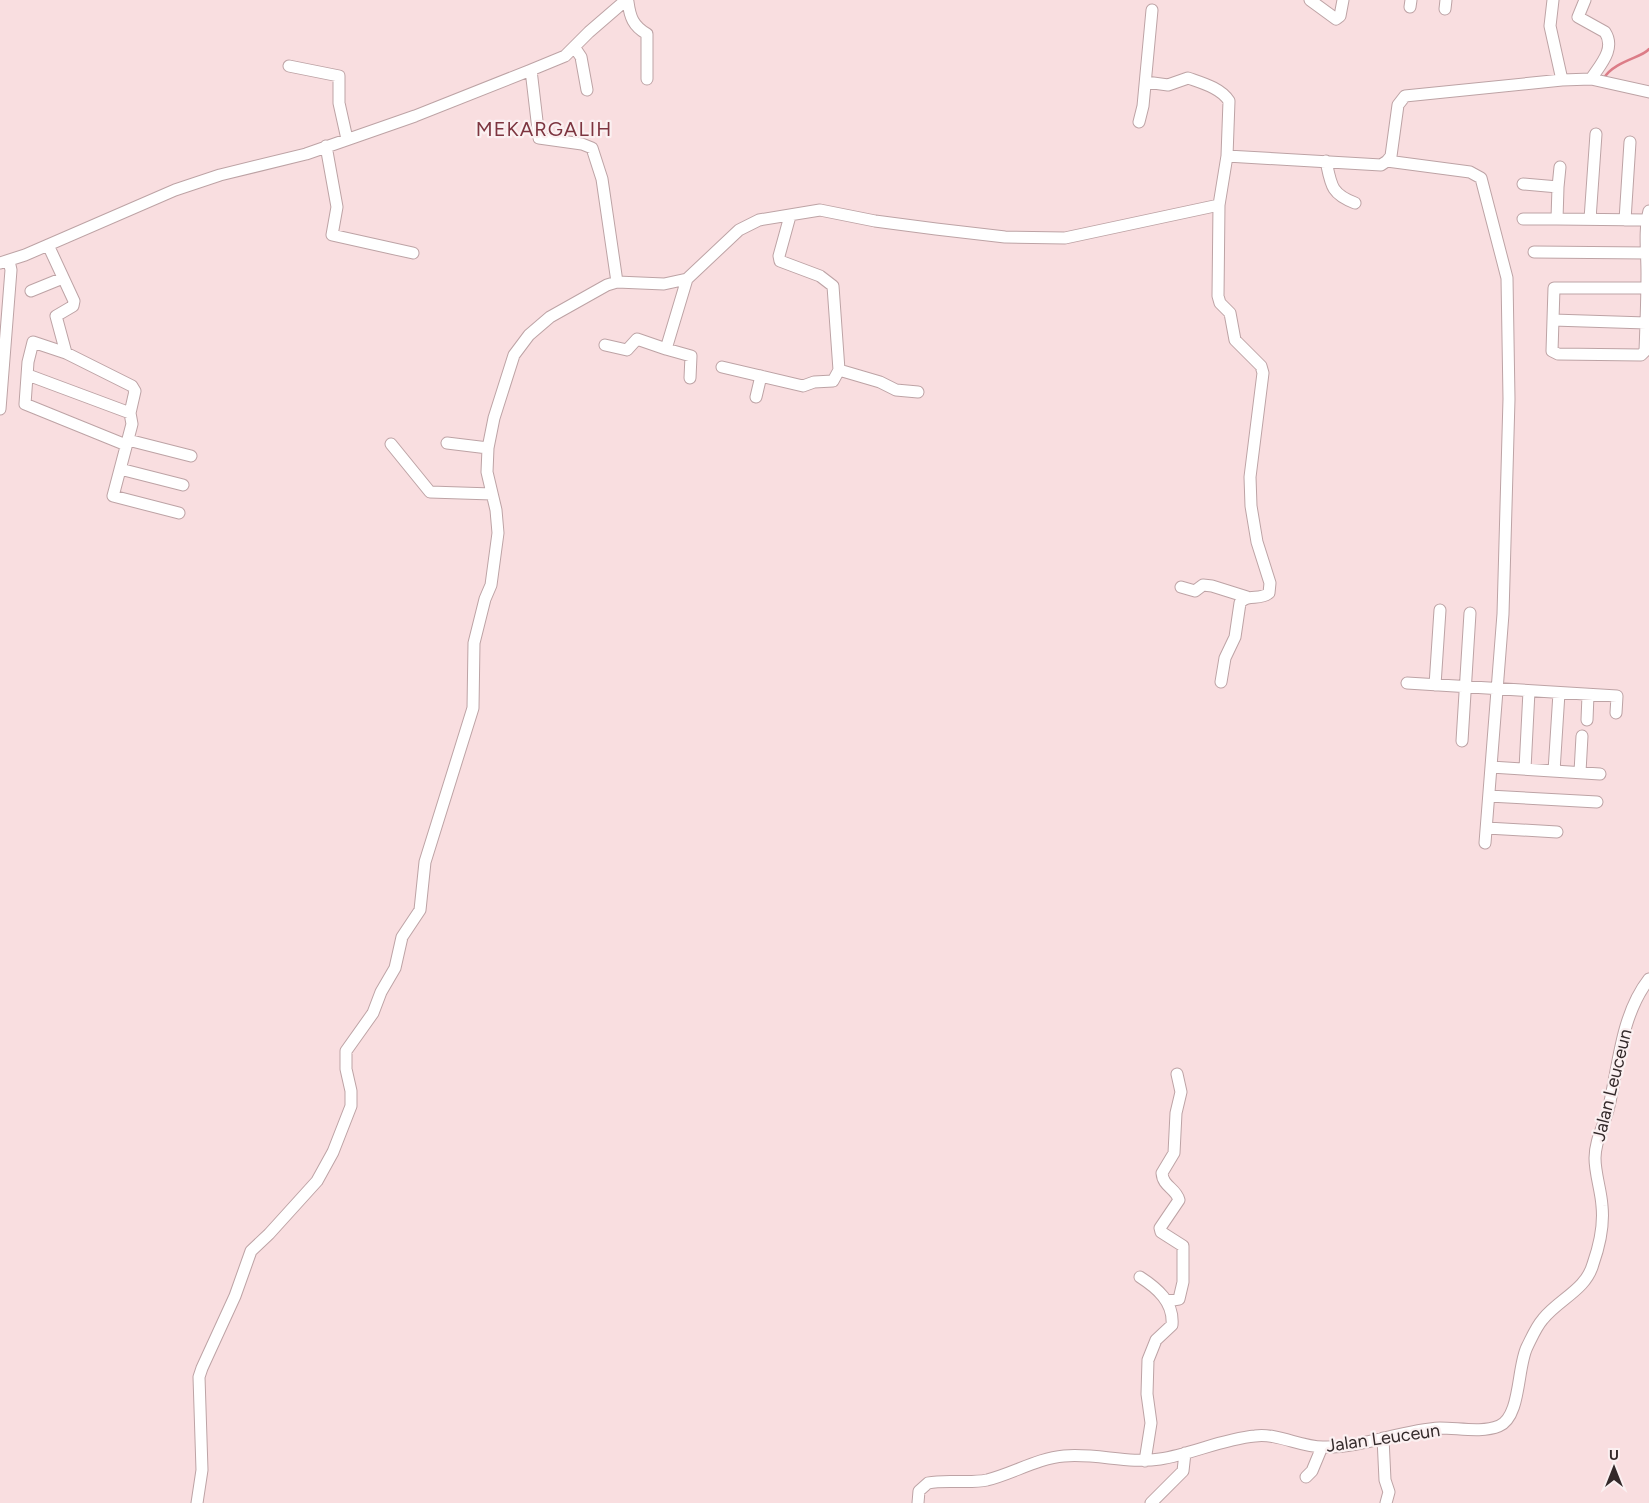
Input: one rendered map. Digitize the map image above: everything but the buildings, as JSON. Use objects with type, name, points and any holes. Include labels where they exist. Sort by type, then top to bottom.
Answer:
[{"type":"street","points":[[1310,0],[1336,19],[1340,16],[1343,0]]},
{"type":"street","points":[[1553,0],[1550,26],[1562,80]]},
{"type":"street","points":[[1585,0],[1578,18],[1605,32],[1609,43],[1608,54],[1591,79]]},
{"type":"street","points":[[0,409],[11,270],[4,262],[175,190],[220,175],[306,154],[415,116],[565,56],[589,32],[627,1],[632,20],[638,29],[647,34],[647,79]]},
{"type":"street","points":[[1139,122],[1146,82],[1152,10]]},
{"type":"street","points":[[575,48],[581,56],[587,90]]},
{"type":"street","points":[[289,66],[339,76],[339,103],[347,139]]},
{"type":"street","points":[[531,70],[539,138],[582,144],[592,148],[602,179],[617,282]]},
{"type":"street","points":[[1146,82],[1168,85],[1188,78],[1218,91],[1229,102],[1227,156],[1219,205],[1218,296],[1220,303],[1230,313],[1234,340],[1261,366],[1263,374],[1250,476],[1251,506],[1257,542],[1270,583],[1269,594],[1266,596],[1247,597],[1212,586],[1204,585],[1195,591],[1181,587]]},
{"type":"street","points":[[1387,162],[1391,156],[1398,104],[1405,96],[1562,80],[1591,79],[1649,92]]},
{"type":"street","points":[[1590,219],[1596,134]]},
{"type":"street","points":[[1625,220],[1630,142]]},
{"type":"street","points":[[326,146],[337,207],[332,235],[413,254]]},
{"type":"street","points":[[1227,156],[1381,164],[1387,162],[1470,172],[1480,178],[1507,278],[1507,498],[1503,614],[1485,843]]},
{"type":"street","points":[[1326,161],[1332,188],[1342,198],[1355,203]]},
{"type":"street","points":[[1557,219],[1560,167]]},
{"type":"street","points":[[1523,184],[1558,187]]},
{"type":"street","points":[[666,349],[687,279],[739,230],[759,220],[829,210],[876,221],[936,229],[1005,237],[1065,238],[1219,205]]},
{"type":"street","points":[[722,367],[802,386],[814,382],[833,381],[839,370],[833,286],[820,276],[780,261],[779,256],[790,216]]},
{"type":"street","points":[[1523,219],[1625,220],[1648,216],[1647,253],[1647,288],[1646,351],[1641,355],[1558,354],[1551,348],[1555,287],[1647,288]]},
{"type":"street","points":[[48,245],[74,302],[73,306],[56,316],[66,354]]},
{"type":"street","points":[[1534,252],[1647,253]]},
{"type":"street","points":[[31,291],[63,278]]},
{"type":"street","points":[[198,1503],[201,1485],[198,1404],[199,1377],[202,1368],[235,1296],[251,1251],[276,1228],[317,1181],[333,1152],[351,1106],[351,1091],[346,1069],[346,1051],[372,1013],[381,992],[396,968],[402,937],[420,910],[425,862],[473,708],[474,643],[485,599],[491,584],[498,533],[487,472],[488,448],[494,418],[514,355],[520,345],[550,316],[607,285],[617,282],[664,284],[687,279]]},
{"type":"street","points":[[1553,320],[1646,323]]},
{"type":"street","points":[[605,345],[627,350],[637,339],[691,356],[690,378]]},
{"type":"street","points":[[179,513],[113,496],[127,442],[132,424],[130,414],[135,391],[132,386],[66,354],[33,342],[29,352],[25,404],[127,442],[191,456]]},
{"type":"street","points":[[839,370],[880,382],[896,390],[918,392]]},
{"type":"street","points":[[28,375],[130,414]]},
{"type":"street","points":[[756,397],[760,376]]},
{"type":"street","points":[[447,443],[488,448]]},
{"type":"street","points":[[391,444],[430,492],[492,494]]},
{"type":"street","points":[[120,469],[183,485]]},
{"type":"street","points":[[1221,682],[1225,658],[1234,637],[1240,603],[1247,597]]},
{"type":"street","points":[[1435,685],[1440,610]]},
{"type":"street","points":[[1462,741],[1470,613]]},
{"type":"street","points":[[1407,683],[1617,696],[1616,713]]},
{"type":"street","points":[[1525,769],[1529,691]]},
{"type":"street","points":[[1554,771],[1559,693]]},
{"type":"street","points":[[1587,720],[1588,695]]},
{"type":"street","points":[[1580,772],[1582,736]]},
{"type":"street","points":[[1492,767],[1600,774]]},
{"type":"street","points":[[1489,796],[1597,802]]},
{"type":"street","points":[[1487,828],[1557,832]]},
{"type":"street","name":"Jalan Leuceun","points":[[918,1503],[919,1491],[928,1483],[984,1481],[1059,1456],[1094,1456],[1121,1461],[1145,1461],[1254,1436],[1271,1436],[1322,1448],[1440,1428],[1487,1429],[1501,1425],[1509,1418],[1514,1405],[1523,1355],[1533,1334],[1544,1318],[1585,1282],[1593,1267],[1603,1214],[1595,1158],[1598,1133],[1609,1109],[1618,1061],[1632,1007],[1639,992],[1649,979]]},
{"type":"street","points":[[1167,1302],[1179,1299],[1183,1282],[1183,1246],[1160,1228],[1180,1200],[1164,1183],[1162,1173],[1174,1153],[1176,1113],[1181,1092],[1177,1074]]},
{"type":"street","points":[[1140,1278],[1159,1291],[1167,1302],[1172,1325],[1156,1340],[1148,1360],[1147,1394],[1151,1423],[1145,1461]]},
{"type":"street","points":[[1383,1438],[1385,1480],[1389,1492],[1386,1503]]},
{"type":"street","points":[[1306,1477],[1312,1471],[1322,1448]]},
{"type":"street","points":[[1151,1503],[1183,1470],[1185,1453]]},
{"type":"waterway","points":[[1604,78],[1621,63],[1641,55],[1649,49]]},
{"type":"district","name":"MEKARGALIH","points":[[544,129]]}]
